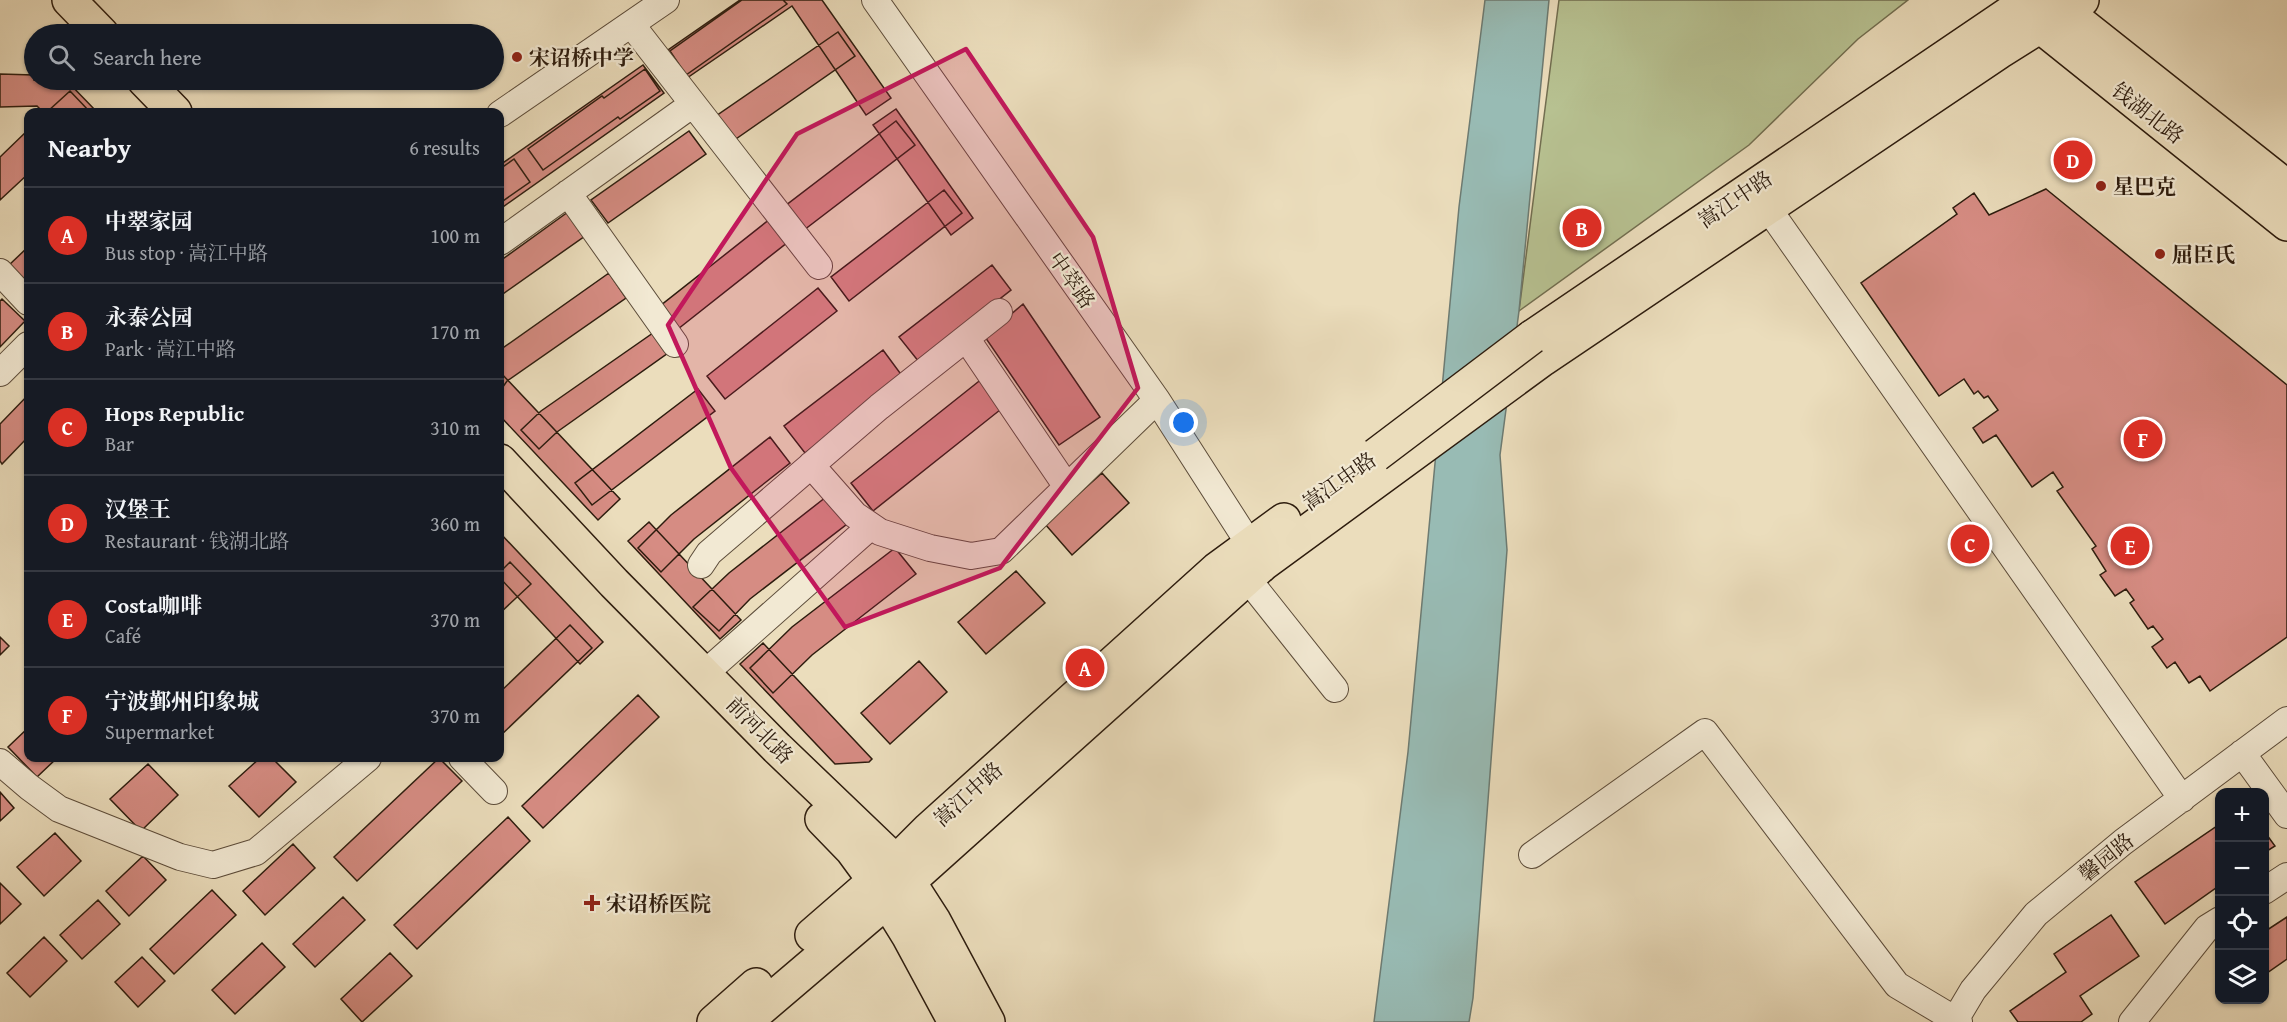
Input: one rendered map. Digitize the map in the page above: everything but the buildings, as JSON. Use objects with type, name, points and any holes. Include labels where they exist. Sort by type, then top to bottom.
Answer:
[{"type":"main road","points":[[53,0],[76,24]]},
{"type":"main road","points":[[69,0],[92,24]]},
{"type":"main road","name":"钱湖北路","points":[[2042,6],[2287,187]]},
{"type":"main road","name":"钱湖北路","points":[[2042,6],[2287,224]]},
{"type":"main road","name":"嵩江中路","points":[[745,1022],[891,881],[929,829],[1200,584],[1252,562],[1538,348],[2042,6]]},
{"type":"main road","points":[[137,90],[154,108]]},
{"type":"main road","points":[[154,90],[171,108]]},
{"type":"main road","name":"前河北路","points":[[504,465],[614,583],[777,748],[891,881],[908,935],[955,1022]]},
{"type":"main road","name":"前河北路","points":[[504,487],[603,596],[733,726],[852,850],[891,881],[934,921],[988,1022]]},
{"type":"main road","name":"嵩江中路","points":[[714,1022],[891,881]]},
{"type":"street","points":[[504,111],[666,0]]},
{"type":"street","name":"中萃路","points":[[875,0],[1157,400],[1234,519],[1252,562],[1335,689]]},
{"type":"street","points":[[630,24],[819,266]]},
{"type":"street","points":[[504,239],[693,104]]},
{"type":"street","points":[[568,193],[675,344]]},
{"type":"street","points":[[1761,197],[2182,799]]},
{"type":"street","points":[[0,272],[24,298]]},
{"type":"street","points":[[701,565],[709,553],[879,407],[999,312]]},
{"type":"street","points":[[966,338],[1067,487]]},
{"type":"street","points":[[0,373],[24,349]]},
{"type":"street","points":[[811,465],[855,515],[880,532],[930,548],[971,556],[1001,551],[1157,400]]},
{"type":"street","points":[[704,674],[871,526]]},
{"type":"street","name":"馨园路","points":[[1956,1021],[1973,990],[2036,914],[2123,842],[2287,720]]},
{"type":"street","points":[[1532,855],[1705,732],[1897,985],[1956,1021]]},
{"type":"street","points":[[2242,753],[2287,815]]},
{"type":"street","points":[[0,762],[59,809],[180,857],[213,865],[256,852],[363,762]]},
{"type":"street","points":[[466,762],[494,791]]},
{"type":"street","points":[[2269,888],[2287,876]]},
{"type":"street","points":[[2132,1022],[2206,928],[2215,923]]},
{"type":"highlighted area","points":[[966,49],[1093,237],[1138,388],[1000,568],[845,627],[731,468],[668,325],[797,134]]},
{"type":"green space","points":[[1559,0],[1908,0],[1858,39],[1749,145],[1519,311]]},
{"type":"water","points":[[1485,0],[1549,0],[1519,311],[1500,455],[1507,550],[1473,998],[1469,1022],[1374,1022],[1408,752],[1459,207]]},
{"type":"place","name":"宋诏桥中学","points":[[517,57]]},
{"type":"place","name":"汉堡王","points":[[2073,160]]},
{"type":"place","name":"星巴克","points":[[2101,186]]},
{"type":"place","name":"永泰公园","points":[[1582,228]]},
{"type":"place","name":"屈臣氏","points":[[2160,254]]},
{"type":"place","name":"宁波鄞州印象城","points":[[2143,439]]},
{"type":"place","name":"Hops Republic","points":[[1970,544]]},
{"type":"place","name":"Costa咖啡","points":[[2130,546]]},
{"type":"place","name":"中翠家园","points":[[1085,668]]},
{"type":"place","name":"宋诏桥医院","points":[[592,903]]}]
